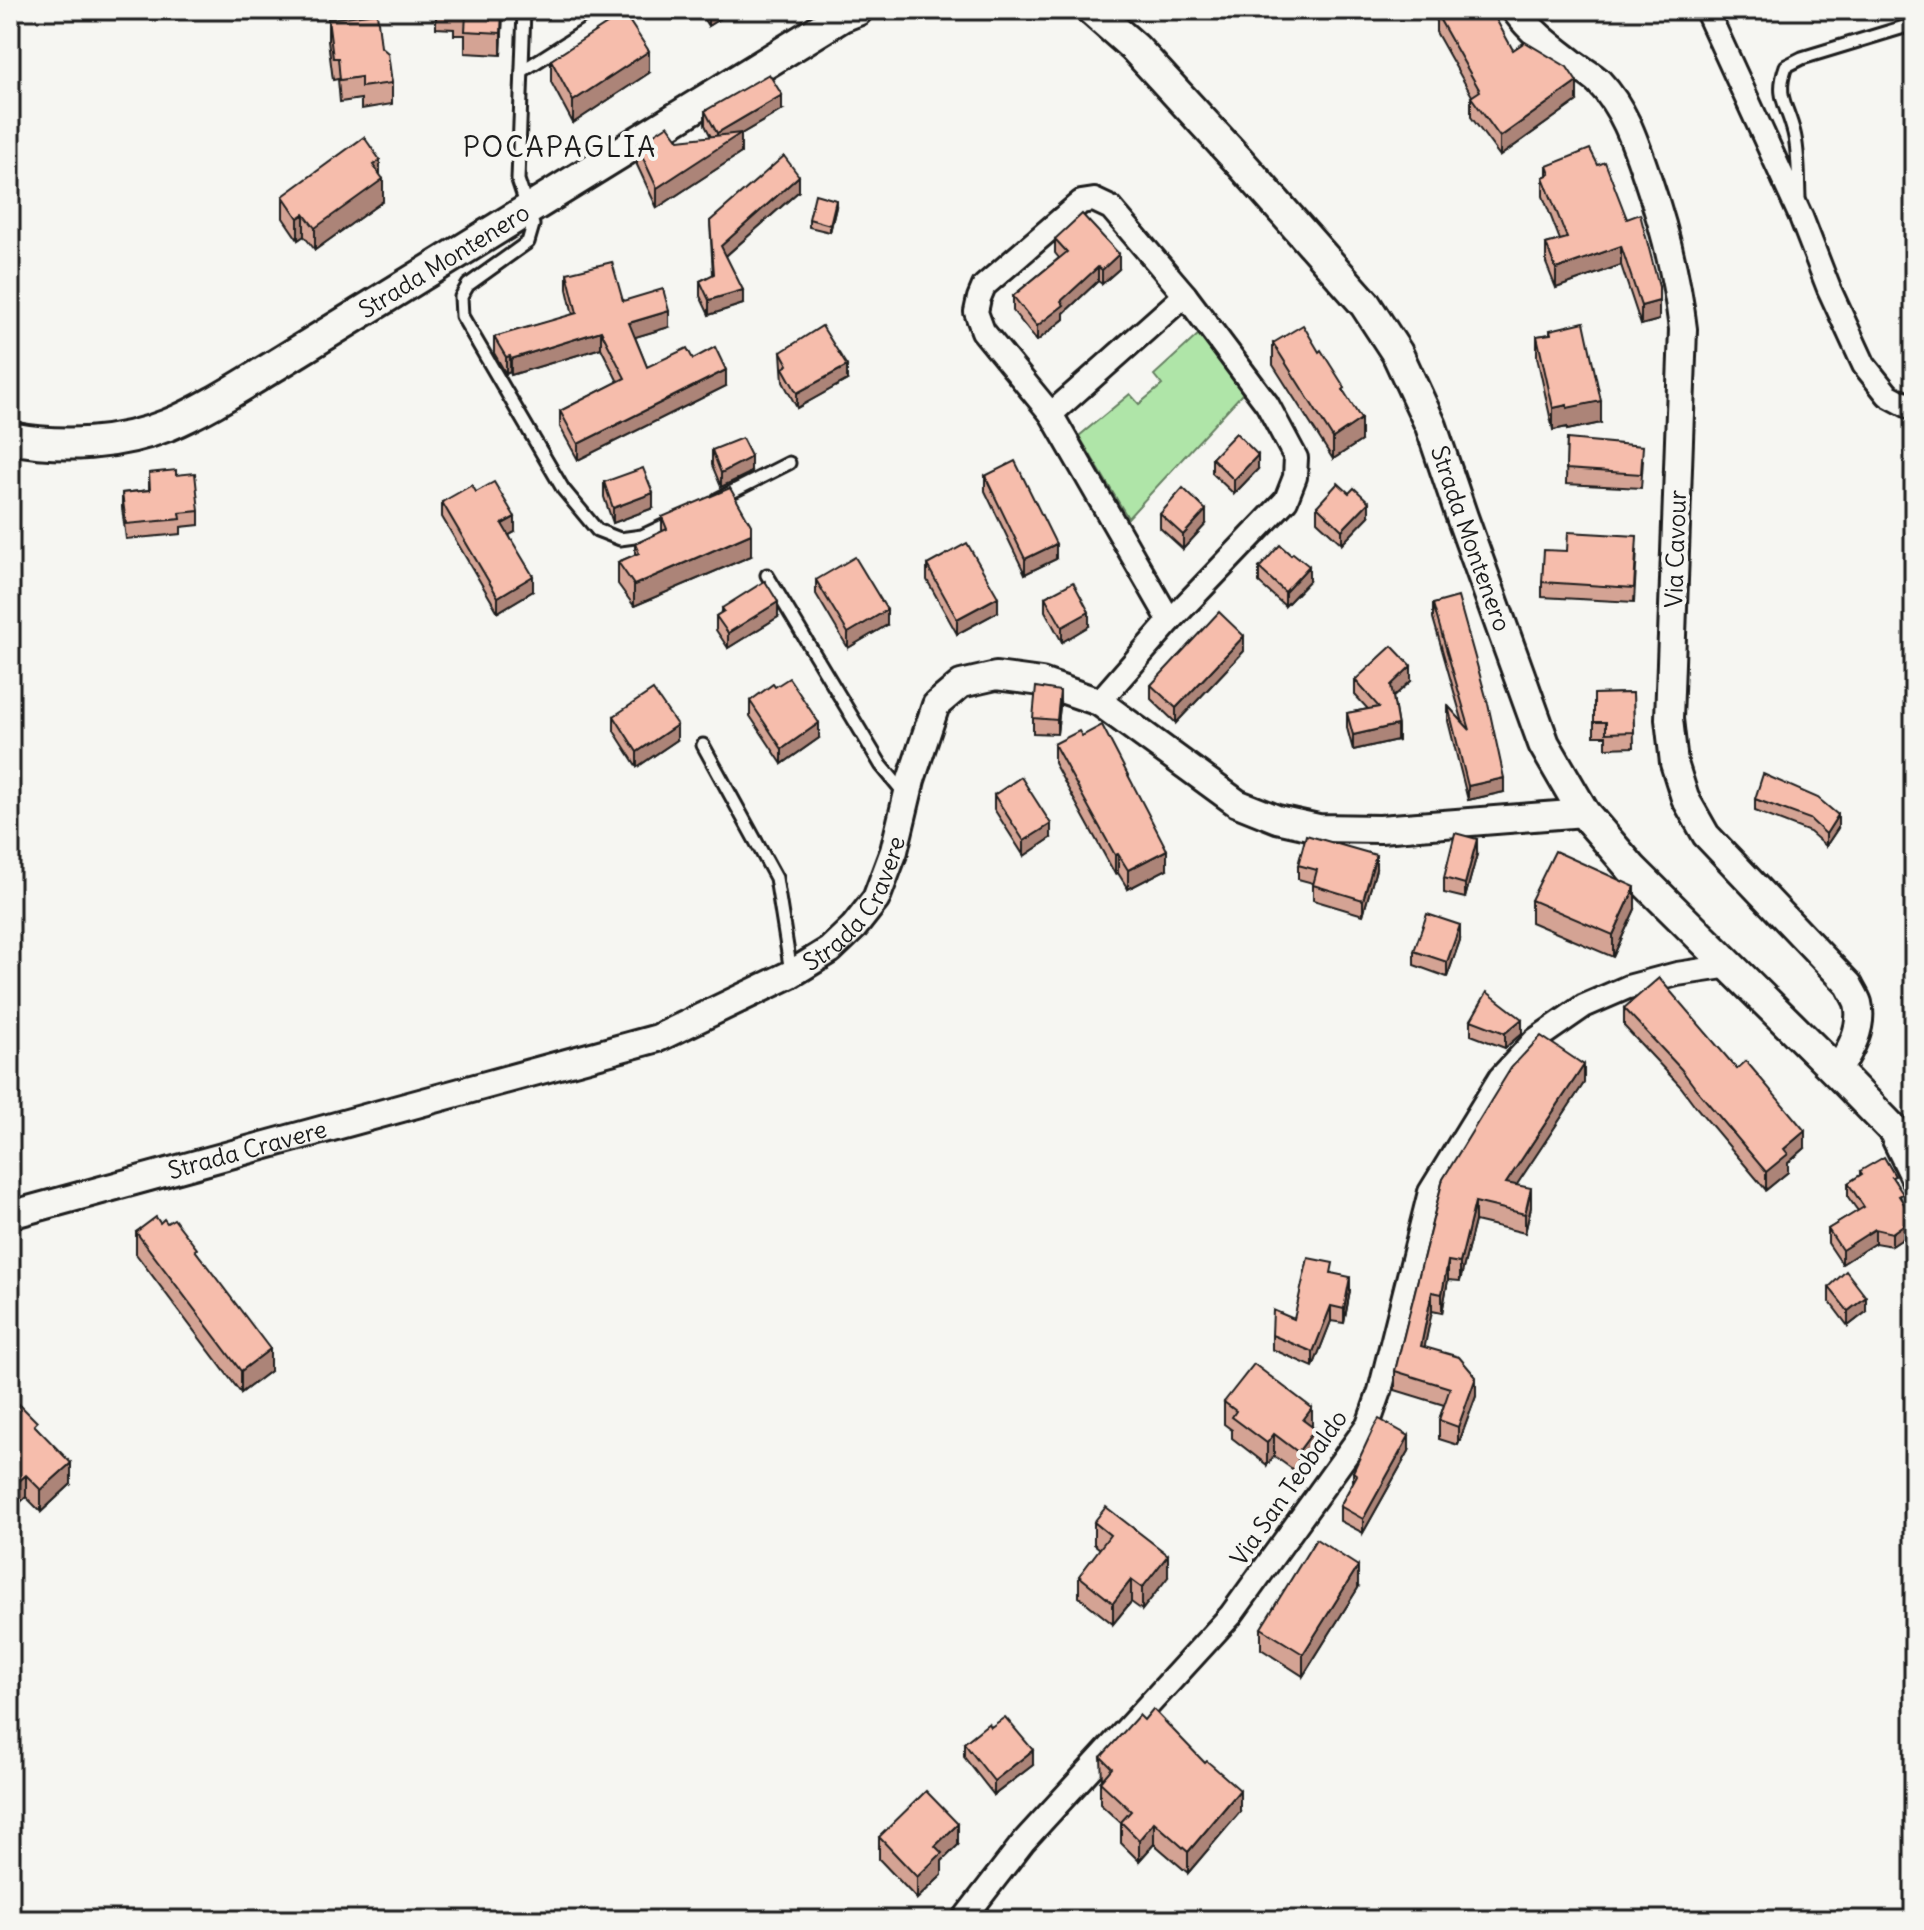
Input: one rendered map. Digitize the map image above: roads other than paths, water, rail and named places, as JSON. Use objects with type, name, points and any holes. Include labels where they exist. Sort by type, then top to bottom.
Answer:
[{"type":"main road","name":"Strada Montenero","points":[[10,438],[78,444],[108,441],[166,426],[196,411],[528,211],[842,16],[857,10]]},
{"type":"main road","name":"Strada Montenero","points":[[1092,10],[1135,48],[1238,160],[1365,304],[1397,353],[1431,426],[1544,744],[1584,813],[1632,869],[1914,1151]]},
{"type":"street","name":"Via Cavour","points":[[1515,10],[1551,47],[1598,81],[1619,107],[1636,143],[1659,212],[1678,287],[1683,329],[1669,719],[1674,763],[1685,798],[1706,835],[1849,985],[1858,1004],[1858,1022],[1854,1044],[1837,1072]]},
{"type":"street","points":[[1710,10],[1709,16],[1801,217],[1829,289],[1864,365],[1888,395],[1914,409]]},
{"type":"street","points":[[1099,702],[1170,621],[1286,500],[1295,477],[1296,458],[1267,404],[1185,295],[1111,208],[1094,200],[1081,202],[984,286],[976,312],[983,331],[1051,414],[1170,621]]},
{"type":"street","points":[[1051,414],[1185,295]]},
{"type":"street","name":"Strada Cravere","points":[[10,1215],[658,1038],[791,974],[830,950],[854,927],[876,899],[894,851],[907,796],[936,705],[961,684],[996,676],[1041,682],[1099,702],[1237,803],[1277,819],[1318,828],[1380,829],[1584,813]]},
{"type":"street","name":"Via San Teobaldo","points":[[963,1920],[1024,1841],[1231,1615],[1368,1425],[1380,1391],[1430,1192],[1500,1078],[1535,1040],[1584,1006],[1628,987],[1677,974],[1730,966]]},
{"type":"street","points":[[1885,1122],[1914,1181]]},
{"type":"lane","points":[[524,10],[518,180],[533,225],[528,242],[468,285],[461,297],[462,316],[563,489],[597,530],[620,539],[642,536],[682,516]]},
{"type":"lane","points":[[522,71],[618,10]]},
{"type":"lane","points":[[1801,217],[1794,134],[1781,98],[1781,81],[1786,66],[1802,58],[1914,24]]},
{"type":"lane","points":[[709,503],[789,463]]},
{"type":"lane","points":[[767,575],[881,765],[907,796]]},
{"type":"lane","points":[[703,745],[776,878],[791,974]]},
{"type":"district","name":"POCAPAGLIA","points":[[560,147]]}]
